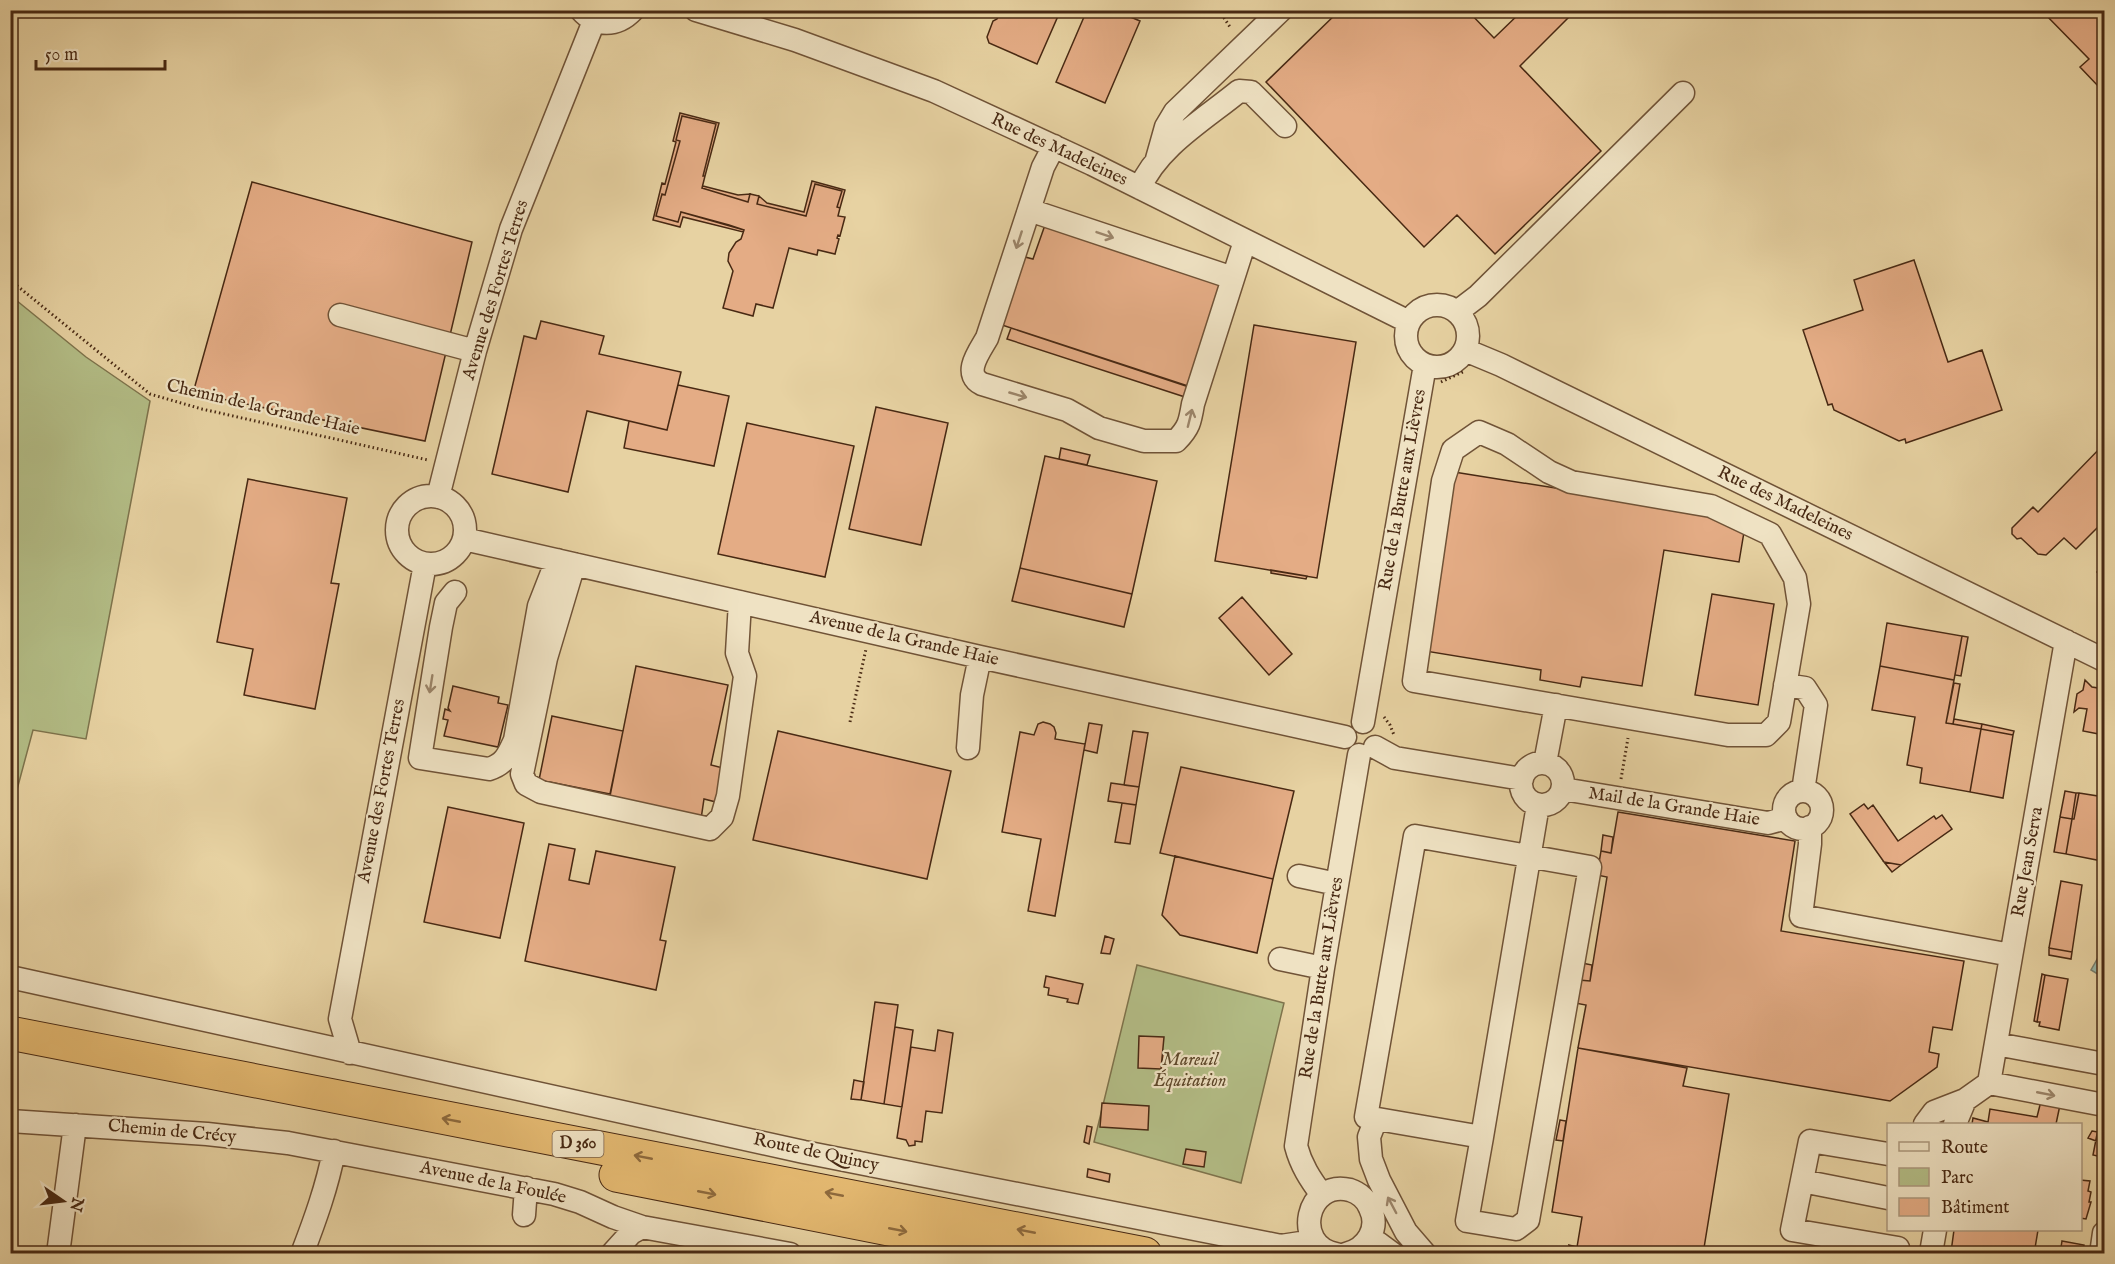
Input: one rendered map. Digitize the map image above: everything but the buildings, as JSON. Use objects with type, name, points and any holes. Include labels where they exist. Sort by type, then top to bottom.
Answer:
[{"type":"highway","name":"D 360","points":[[10,1033],[1145,1254]]},
{"type":"highway","name":"D 360","points":[[10,1055],[1016,1254]]},
{"type":"street","points":[[587,16],[611,24],[627,17],[633,10]]},
{"type":"street","name":"Rue des Madeleines","points":[[696,10],[795,40],[934,91],[1054,146],[1409,322]]},
{"type":"street","points":[[1157,160],[1166,127],[1175,112],[1281,10]]},
{"type":"street","name":"Avenue des Fortes Terres","points":[[438,497],[475,351],[511,229],[587,16]]},
{"type":"street","points":[[1140,188],[1147,172],[1164,151],[1239,91],[1251,92],[1285,126]]},
{"type":"street","points":[[1457,312],[1478,296],[1683,93]]},
{"type":"street","points":[[1054,146],[1046,161],[987,338],[974,360],[972,374],[975,381],[1067,410],[1100,428],[1144,441],[1176,441],[1187,431],[1245,241]]},
{"type":"street","points":[[1029,210],[1233,278]]},
{"type":"street","points":[[1431,305],[1449,307],[1457,312],[1464,320],[1467,330],[1466,360],[1434,367],[1416,360],[1406,342],[1406,332],[1414,314],[1431,305]]},
{"type":"street","points":[[340,315],[475,351]]},
{"type":"street","name":"Rue des Madeleines","points":[[1466,360],[2104,660]]},
{"type":"street","name":"Rue de la Butte aux Lièvres","points":[[1373,718],[1425,365]]},
{"type":"street","points":[[1479,432],[1507,444],[1549,472],[1571,482],[1711,506],[1770,534],[1795,578],[1799,604],[1785,685],[1779,722],[1766,735],[1728,735],[1414,681],[1443,481],[1453,450],[1479,432]]},
{"type":"street","points":[[428,497],[438,497],[457,508],[463,517],[464,539],[460,549],[453,556],[445,561],[425,564],[406,553],[398,534],[398,524],[408,505],[428,497]]},
{"type":"street","name":"Avenue de la Grande Haie","points":[[464,539],[1369,746]]},
{"type":"street","points":[[565,562],[522,774],[526,784],[541,792],[710,829],[722,817],[729,796],[745,676],[737,652],[741,602]]},
{"type":"street","points":[[389,753],[489,769],[500,766],[509,754],[514,740],[539,606],[565,562]]},
{"type":"street","name":"Avenue des Fortes Terres","points":[[350,1053],[340,1019],[425,564]]},
{"type":"street","points":[[420,758],[446,603],[455,592]]},
{"type":"street","name":"Rue Jean Serva","points":[[1989,1083],[2066,641]]},
{"type":"street","points":[[968,748],[972,695],[980,657]]},
{"type":"street","points":[[1785,685],[1805,688],[1816,705],[1803,791]]},
{"type":"street","points":[[1545,764],[1556,705]]},
{"type":"street","points":[[1373,718],[1353,724],[1346,732],[1395,758],[1522,779]]},
{"type":"street","name":"Rue de la Butte aux Lièvres","points":[[1322,1195],[1307,1174],[1296,1146],[1337,884],[1369,746]]},
{"type":"street","points":[[1545,764],[1559,772],[1563,789],[1551,804],[1538,805],[1526,798],[1521,786],[1522,779],[1533,765],[1545,764]]},
{"type":"street","name":"Mail de la Grande Haie","points":[[1563,789],[1768,823],[1786,818]]},
{"type":"street","points":[[1803,791],[1815,795],[1821,806],[1819,819],[1810,827],[1799,828],[1793,826],[1786,818],[1785,805],[1787,799],[1803,791]]},
{"type":"street","points":[[1482,1137],[1366,1117],[1415,836],[1529,856],[1590,867],[1528,1220],[1516,1229],[1467,1221],[1482,1137],[1529,856],[1538,805]]},
{"type":"street","points":[[1810,827],[1802,916],[2011,955]]},
{"type":"street","points":[[1299,876],[1337,884]]},
{"type":"street","points":[[1280,959],[1323,968]]},
{"type":"street","name":"Route de Quincy","points":[[10,977],[320,1047],[816,1154],[1281,1246],[1314,1240]]},
{"type":"street","name":"Avenue des Fortes Terres","points":[[320,1047],[322,1038],[340,1019]]},
{"type":"street","points":[[1996,1044],[2104,1064]]},
{"type":"street","points":[[1926,1123],[1934,1112],[1965,1101],[1989,1083],[2104,1105]]},
{"type":"street","points":[[1956,1123],[1965,1101]]},
{"type":"street","points":[[1376,1119],[1369,1137],[1371,1159],[1379,1180],[1406,1232],[1425,1254]]},
{"type":"street","name":"Chemin de Crécy","points":[[10,1121],[207,1134],[288,1143],[334,1151]]},
{"type":"street","points":[[58,1254],[75,1125]]},
{"type":"street","points":[[1887,1154],[1810,1141],[1792,1230],[1898,1244]]},
{"type":"street","points":[[302,1254],[319,1209],[334,1151]]},
{"type":"street","name":"Avenue de la Foulée","points":[[334,1151],[526,1188],[580,1202],[642,1227],[788,1253]]},
{"type":"street","points":[[1802,1182],[1887,1198]]},
{"type":"street","points":[[524,1215],[526,1188]]},
{"type":"street","points":[[1336,1254],[1322,1248],[1314,1240],[1310,1232],[1310,1211],[1322,1195],[1332,1190],[1343,1189],[1354,1191],[1363,1197],[1370,1206],[1373,1216],[1370,1237],[1363,1246],[1346,1254]]},
{"type":"street","points":[[612,1254],[631,1233],[642,1227]]},
{"type":"street","points":[[1931,1253],[1935,1231]]},
{"type":"street","points":[[2101,1254],[2104,1233]]},
{"type":"street","points":[[1370,1237],[1393,1254]]},
{"type":"path","points":[[1219,10],[1230,27]]},
{"type":"path","name":"Chemin de la Grande Haie","points":[[10,280],[150,394],[202,409],[435,461]]},
{"type":"path","points":[[1435,388],[1466,360]]},
{"type":"path","points":[[850,722],[867,644]]},
{"type":"path","points":[[1369,746],[1390,725],[1373,718]]},
{"type":"path","points":[[1617,797],[1631,718]]},
{"type":"green space","points":[[11,296],[86,357],[150,401],[86,739],[33,730],[11,812]]},
{"type":"green space","name":"Mareuil Équitation","points":[[1137,965],[1284,1003],[1241,1183],[1094,1142]]},
{"type":"shaded area","points":[[2104,947],[2104,973],[2101,976],[2091,970]]}]
